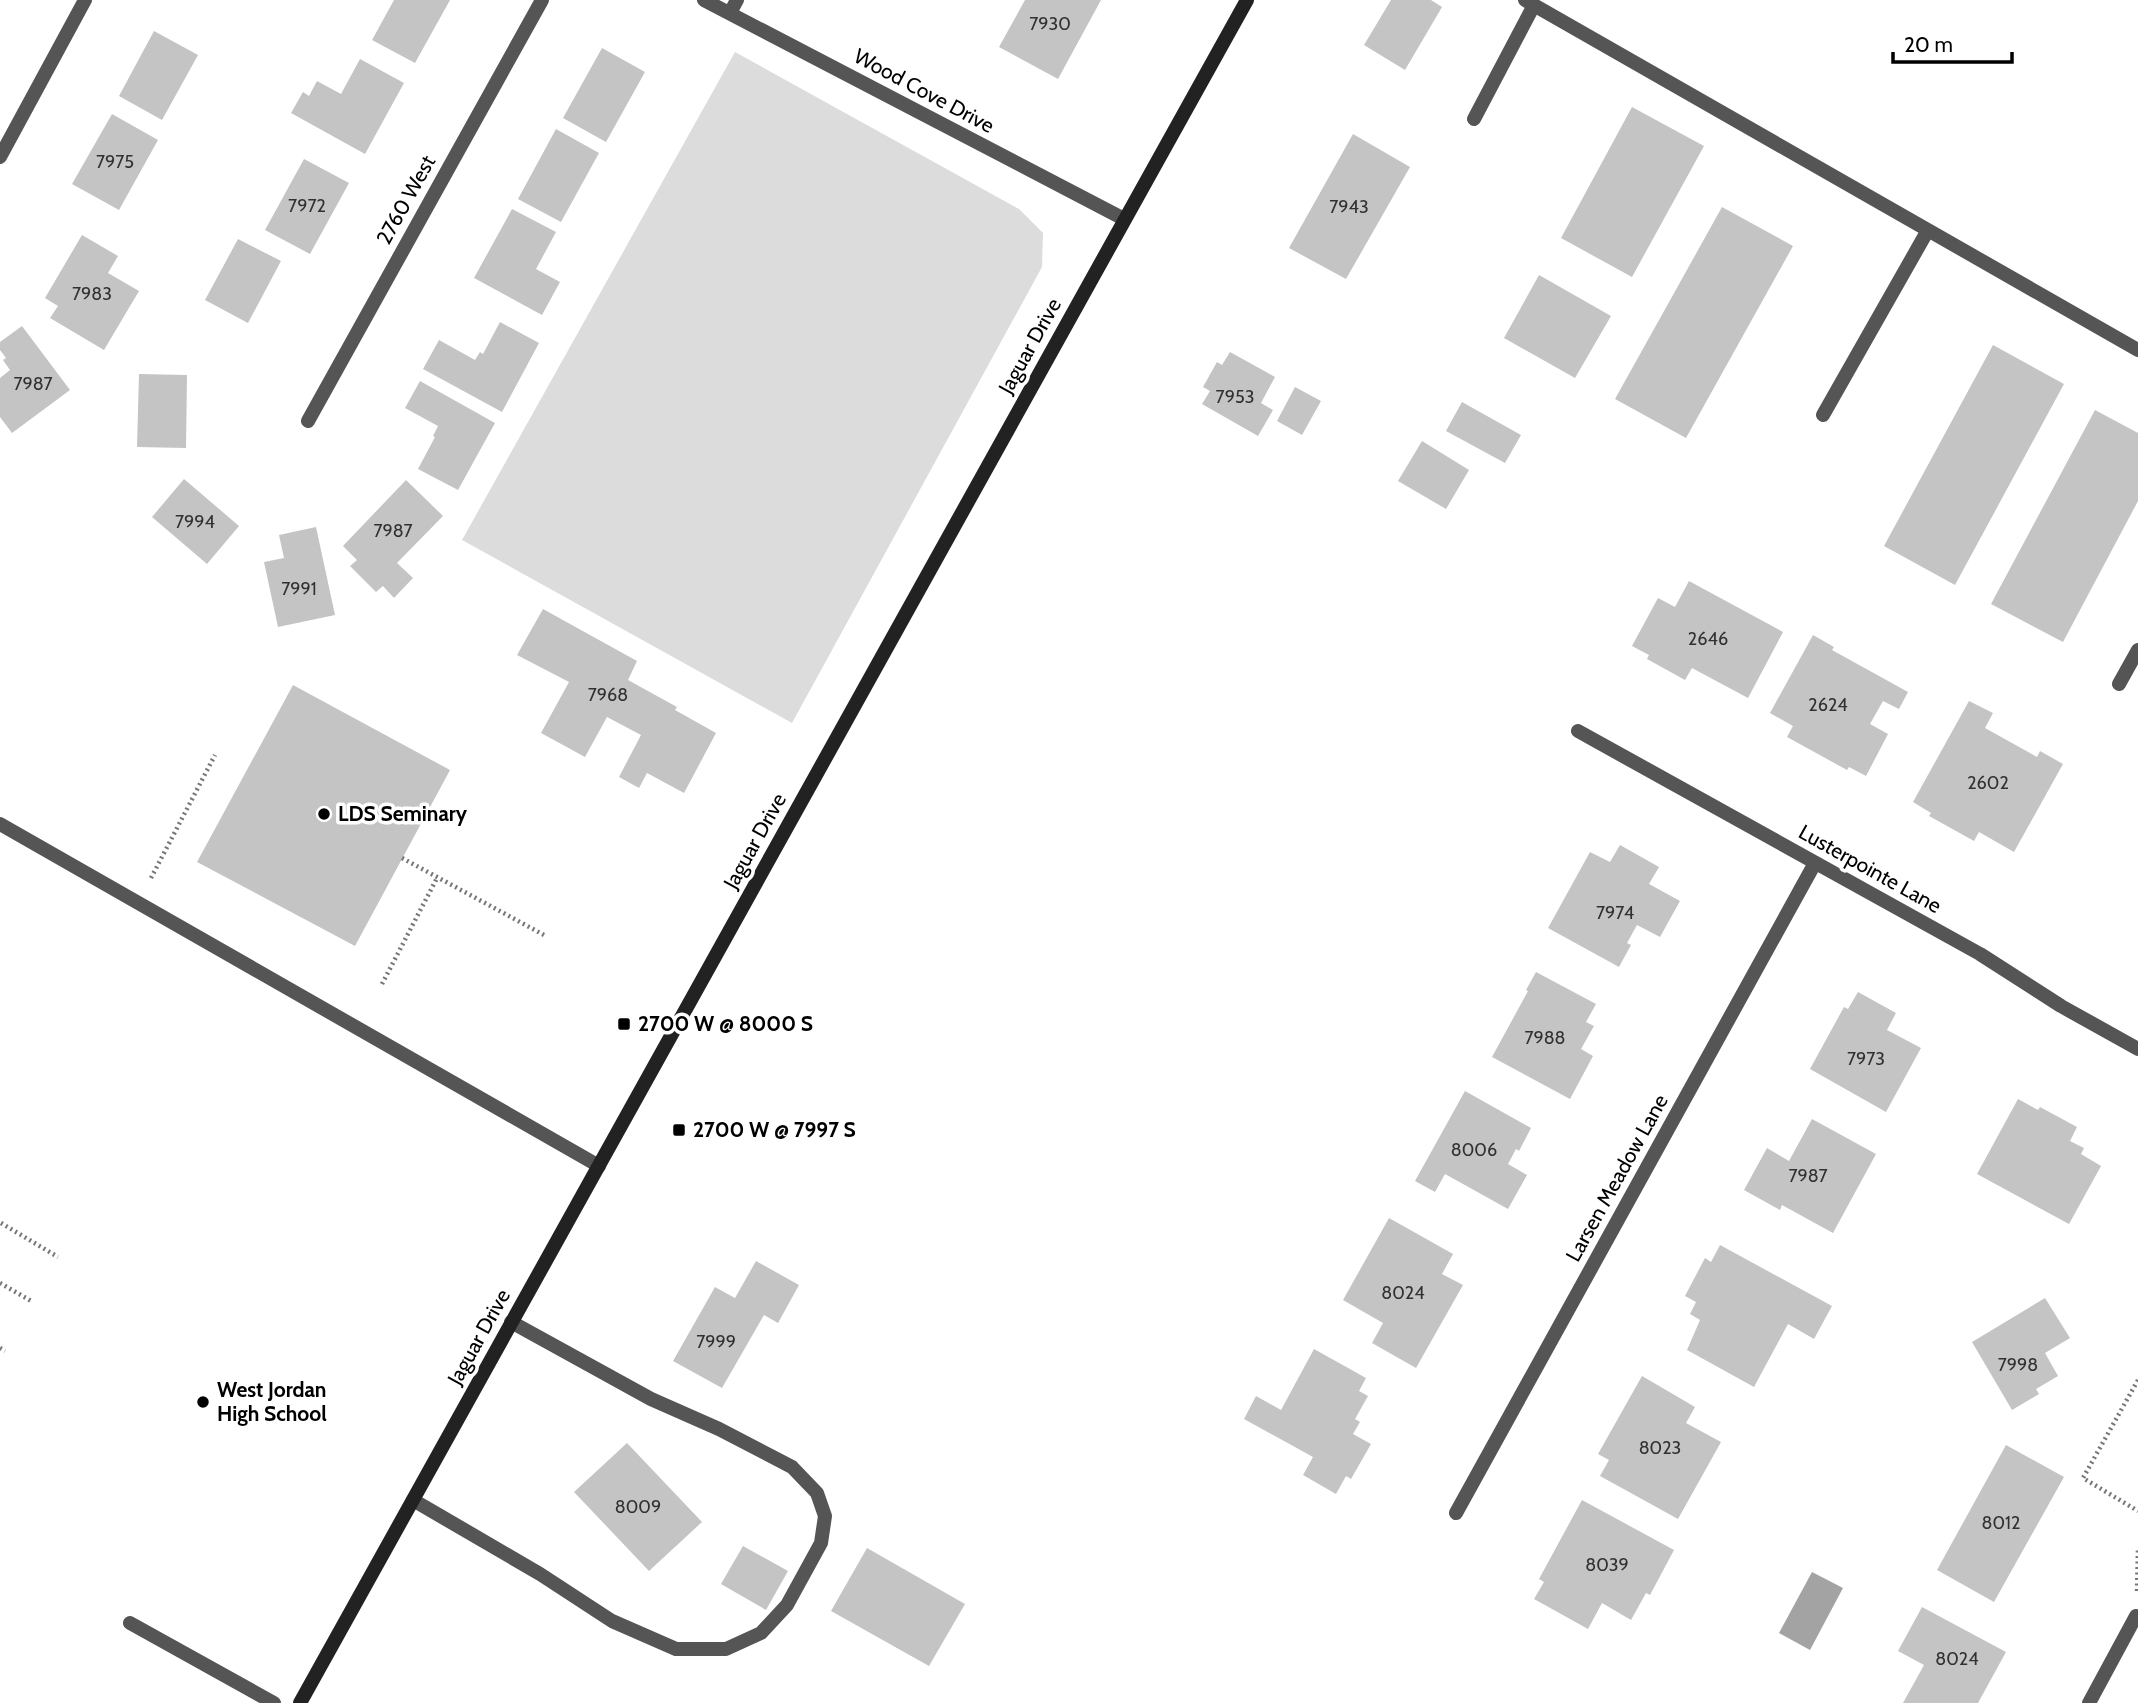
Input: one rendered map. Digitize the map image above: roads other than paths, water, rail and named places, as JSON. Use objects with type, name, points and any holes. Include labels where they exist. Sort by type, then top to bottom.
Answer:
[{"type":"main road","name":"Jaguar Drive","points":[[300,1703],[1247,0]]},
{"type":"street","points":[[0,157],[85,0]]},
{"type":"street","name":"2760 West","points":[[307,421],[542,0]]},
{"type":"street","name":"Wood Cove Drive","points":[[704,0],[734,6],[1124,219]]},
{"type":"street","points":[[1474,119],[1530,3],[2138,350]]},
{"type":"street","points":[[1823,415],[1928,230]]},
{"type":"street","points":[[2119,684],[2138,650]]},
{"type":"street","name":"Lusterpointe Lane","points":[[1578,731],[1980,954],[2061,1006],[2138,1049]]},
{"type":"street","points":[[0,824],[598,1166]]},
{"type":"street","name":"Larsen Meadow Lane","points":[[1456,1513],[1815,863]]},
{"type":"street","points":[[413,1500],[540,1574],[612,1621],[676,1649],[726,1649],[761,1633],[787,1605],[821,1544],[825,1516],[817,1493],[792,1467],[719,1429],[651,1399],[511,1322]]},
{"type":"street","points":[[2089,1703],[2136,1616]]},
{"type":"street","points":[[130,1623],[274,1703]]},
{"type":"place","name":"LDS Seminary","points":[[324,814]]},
{"type":"place","name":"2700 W @ 8000 S","points":[[624,1024]]},
{"type":"place","name":"2700 W @ 7997 S","points":[[679,1130]]},
{"type":"place","name":"West Jordan High School","points":[[203,1402]]}]
